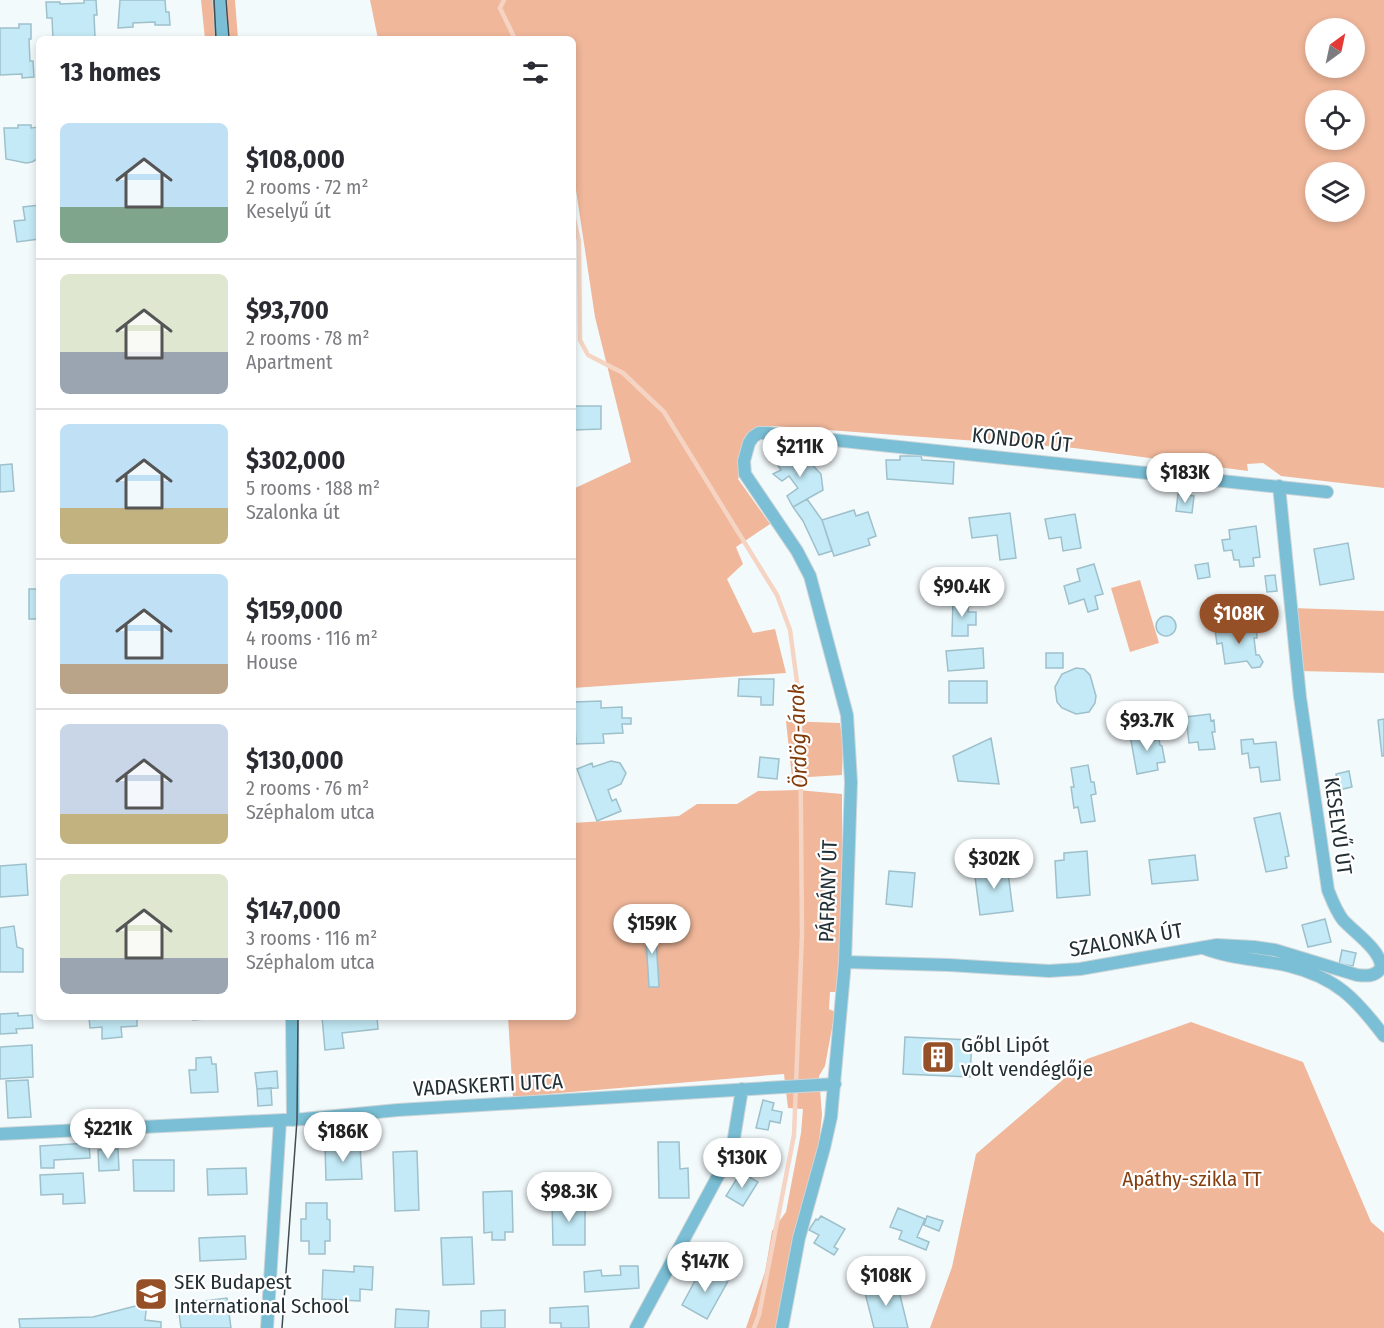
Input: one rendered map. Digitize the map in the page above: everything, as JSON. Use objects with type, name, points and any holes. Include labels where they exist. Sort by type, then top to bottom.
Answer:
[{"type":"street","points":[[219,0],[222,36]]},
{"type":"street","name":"KONDOR ÚT","points":[[745,474],[744,460],[749,443],[759,433],[767,433],[1328,492]]},
{"type":"street","name":"PÁFRÁNY ÚT","points":[[745,474],[805,565],[816,596],[847,715],[851,782],[845,962],[835,1084],[827,1138],[799,1238],[782,1328]]},
{"type":"street","name":"KESELYŰ ÚT","points":[[1202,947],[1217,945],[1264,948],[1357,975],[1375,974],[1382,968],[1379,957],[1342,919],[1328,890],[1300,697],[1279,486]]},
{"type":"street","name":"SZALONKA ÚT","points":[[845,962],[1049,971],[1080,969],[1202,947],[1220,955],[1288,966],[1339,987],[1360,1005],[1384,1036]]},
{"type":"street","points":[[267,1328],[287,1120],[292,1020]]},
{"type":"street","name":"VADASKERTI UTCA","points":[[0,1134],[287,1120],[398,1110],[835,1084]]},
{"type":"street","points":[[636,1328],[732,1150],[742,1089]]},
{"type":"green space","points":[[201,0],[235,0],[238,36],[205,36]]},
{"type":"green space","points":[[370,0],[1384,0],[1384,488],[1281,476],[1263,463],[1247,464],[1248,471],[1074,448],[774,426],[758,427],[748,445],[738,479],[770,524],[736,547],[743,564],[727,579],[753,633],[775,629],[786,673],[576,688],[576,488],[631,462],[595,317],[576,190],[576,36],[377,36]]},
{"type":"green space","points":[[1140,580],[1159,643],[1130,652],[1111,588]]},
{"type":"green space","points":[[1291,608],[1384,611],[1384,673],[1298,671]]},
{"type":"green space","points":[[786,721],[840,723],[843,747],[842,775],[792,778]]},
{"type":"green space","points":[[798,790],[842,794],[842,936],[836,992],[830,992],[829,1009],[835,1012],[825,1066],[819,1076],[822,1115],[818,1152],[777,1328],[746,1328],[765,1272],[772,1231],[786,1212],[801,1133],[803,1109],[788,1108],[784,1074],[513,1097],[508,1020],[576,1020],[576,823],[679,816],[697,804],[737,804],[758,791]]},
{"type":"green space","name":"Apáthy-szikla TT","points":[[1191,1022],[1303,1062],[1371,1222],[1384,1233],[1384,1328],[930,1328],[952,1267],[976,1154],[1087,1059]]},
{"type":"building","points":[[84,0],[96,0],[95,36],[53,36],[52,18],[47,18],[46,2],[84,3]]},
{"type":"building","points":[[120,0],[165,0],[170,25],[155,25],[155,22],[133,23],[133,27],[118,28]]},
{"type":"building","points":[[19,24],[31,24],[30,61],[33,61],[34,77],[22,78],[22,74],[0,75],[0,28],[19,28]]},
{"type":"building","points":[[18,125],[36,127],[36,160],[32,162],[6,159],[4,128],[18,128]]},
{"type":"building","points":[[36,205],[36,239],[17,242],[14,221],[25,220],[23,207]]},
{"type":"building","points":[[576,406],[601,406],[601,429],[576,430]]},
{"type":"building","points":[[799,451],[821,474],[823,490],[793,507],[787,496],[798,488],[789,476],[782,481],[773,474],[781,470],[777,464]]},
{"type":"building","points":[[900,456],[921,456],[922,460],[954,462],[953,484],[887,479],[886,460],[900,460]]},
{"type":"building","points":[[12,464],[14,491],[0,492],[0,465]]},
{"type":"building","points":[[1178,494],[1194,496],[1192,513],[1176,511]]},
{"type":"building","points":[[807,499],[822,520],[832,551],[819,555],[803,521],[793,507]]},
{"type":"building","points":[[854,510],[856,516],[868,512],[876,536],[868,539],[870,545],[834,556],[822,520]]},
{"type":"building","points":[[1010,513],[1016,558],[1000,560],[997,535],[972,538],[969,518]]},
{"type":"building","points":[[1075,514],[1081,548],[1063,551],[1061,537],[1049,539],[1045,519]]},
{"type":"building","points":[[1256,526],[1260,557],[1253,558],[1254,566],[1240,567],[1239,560],[1234,560],[1232,550],[1224,551],[1222,540],[1230,539],[1229,530]]},
{"type":"building","points":[[1348,543],[1354,579],[1320,585],[1314,549]]},
{"type":"building","points":[[1208,563],[1210,577],[1198,579],[1195,565]]},
{"type":"building","points":[[1094,564],[1103,594],[1095,596],[1098,609],[1088,612],[1084,599],[1069,604],[1064,586],[1080,581],[1077,569]]},
{"type":"building","points":[[1275,575],[1277,591],[1267,592],[1265,576]]},
{"type":"building","points":[[29,589],[36,589],[36,619],[29,619]]},
{"type":"building","points":[[953,599],[969,599],[968,612],[976,612],[976,625],[968,625],[968,636],[952,636]]},
{"type":"building","points":[[1166,616],[1173,619],[1176,626],[1173,633],[1166,636],[1159,633],[1156,626],[1159,619]]},
{"type":"building","points":[[1256,625],[1257,638],[1254,638],[1256,655],[1259,655],[1263,662],[1260,667],[1252,668],[1247,661],[1225,664],[1222,643],[1217,644],[1215,629]]},
{"type":"building","points":[[983,648],[984,668],[948,671],[946,651]]},
{"type":"building","points":[[1046,653],[1063,653],[1063,668],[1046,668]]},
{"type":"building","points":[[1076,668],[1084,669],[1090,675],[1096,696],[1095,703],[1089,712],[1076,714],[1062,708],[1057,702],[1055,687],[1062,674]]},
{"type":"building","points":[[739,679],[774,679],[773,705],[761,705],[761,697],[738,696]]},
{"type":"building","points":[[949,681],[987,681],[987,703],[949,703]]},
{"type":"building","points":[[601,701],[601,708],[622,707],[622,718],[631,718],[631,724],[622,724],[623,733],[603,734],[604,743],[576,744],[576,702]]},
{"type":"building","points":[[1210,714],[1211,721],[1214,720],[1215,732],[1212,732],[1215,749],[1199,750],[1198,742],[1189,743],[1186,717]]},
{"type":"building","points":[[1384,719],[1384,756],[1382,756],[1378,720]]},
{"type":"building","points":[[1152,731],[1153,741],[1159,739],[1162,746],[1165,762],[1157,763],[1158,770],[1137,774],[1130,735]]},
{"type":"building","points":[[991,738],[999,784],[958,781],[953,756]]},
{"type":"building","points":[[1253,739],[1254,744],[1276,742],[1280,780],[1261,782],[1259,767],[1250,768],[1248,753],[1242,754],[1241,740]]},
{"type":"building","points":[[760,757],[779,759],[777,779],[758,777]]},
{"type":"building","points":[[611,761],[620,763],[626,773],[621,784],[608,790],[612,801],[616,799],[621,811],[597,821],[577,769],[592,763],[593,767]]},
{"type":"building","points":[[1088,765],[1096,794],[1091,795],[1095,821],[1081,823],[1078,807],[1074,808],[1071,768]]},
{"type":"building","points":[[1349,771],[1352,787],[1339,790],[1336,774]]},
{"type":"building","points":[[1280,813],[1289,856],[1285,857],[1287,868],[1266,872],[1254,818]]},
{"type":"building","points":[[1087,851],[1090,895],[1057,898],[1055,861],[1064,860],[1064,853]]},
{"type":"building","points":[[1195,855],[1198,880],[1152,884],[1149,860]]},
{"type":"building","points":[[26,864],[28,895],[0,897],[0,866]]},
{"type":"building","points":[[1007,865],[1013,911],[980,915],[974,869]]},
{"type":"building","points":[[889,871],[915,873],[912,907],[886,904]]},
{"type":"building","points":[[1325,919],[1331,942],[1308,947],[1302,925]]},
{"type":"building","points":[[645,923],[655,923],[659,987],[649,987]]},
{"type":"building","points":[[14,926],[17,947],[23,949],[23,972],[0,972],[0,928]]},
{"type":"building","points":[[1342,950],[1356,953],[1353,966],[1339,964]]},
{"type":"building","points":[[18,1013],[18,1016],[32,1015],[33,1028],[16,1029],[17,1033],[0,1034],[0,1014]]},
{"type":"building","points":[[89,1020],[137,1020],[137,1026],[121,1027],[122,1037],[102,1039],[102,1027],[90,1028]]},
{"type":"building","points":[[322,1020],[377,1020],[378,1029],[342,1033],[344,1048],[325,1050]]},
{"type":"building","name":"Gőbl Lipót volt vendéglője","points":[[905,1037],[972,1040],[970,1077],[903,1074]]},
{"type":"building","points":[[32,1045],[33,1077],[0,1079],[0,1047]]},
{"type":"building","points":[[211,1057],[212,1064],[216,1064],[218,1092],[191,1093],[189,1070],[196,1070],[196,1058]]},
{"type":"building","points":[[277,1071],[278,1088],[257,1089],[255,1073]]},
{"type":"building","points":[[28,1080],[31,1117],[8,1118],[6,1081]]},
{"type":"building","points":[[271,1088],[272,1105],[258,1106],[257,1089]]},
{"type":"building","points":[[763,1100],[774,1103],[772,1110],[782,1112],[780,1123],[770,1121],[768,1130],[756,1128]]},
{"type":"building","points":[[658,1142],[679,1142],[680,1169],[688,1168],[689,1198],[659,1198]]},
{"type":"building","points":[[89,1143],[90,1158],[54,1160],[54,1168],[41,1168],[40,1146]]},
{"type":"building","points":[[360,1146],[362,1179],[326,1180],[325,1147]]},
{"type":"building","points":[[118,1149],[119,1170],[99,1171],[98,1150]]},
{"type":"building","points":[[417,1151],[419,1210],[395,1211],[393,1152]]},
{"type":"building","points":[[133,1160],[174,1160],[174,1191],[134,1191]]},
{"type":"building","points":[[246,1168],[247,1194],[208,1195],[207,1169]]},
{"type":"building","points":[[741,1172],[758,1182],[743,1206],[726,1196]]},
{"type":"building","points":[[83,1173],[85,1203],[63,1204],[63,1194],[41,1195],[40,1175]]},
{"type":"building","points":[[512,1191],[513,1232],[505,1232],[505,1240],[492,1240],[492,1232],[484,1233],[483,1192]]},
{"type":"building","points":[[552,1202],[585,1202],[585,1245],[553,1245]]},
{"type":"building","points":[[306,1203],[327,1203],[330,1241],[325,1241],[325,1254],[309,1254],[309,1241],[301,1241],[301,1219],[306,1219]]},
{"type":"building","points":[[898,1208],[925,1219],[917,1237],[929,1242],[926,1250],[899,1239],[902,1231],[890,1227]]},
{"type":"building","points":[[821,1216],[845,1229],[834,1247],[838,1249],[834,1255],[814,1243],[819,1235],[809,1230],[816,1219],[818,1220]]},
{"type":"building","points":[[927,1216],[943,1221],[939,1231],[924,1225]]},
{"type":"building","points":[[245,1236],[246,1259],[200,1261],[199,1238]]},
{"type":"building","points":[[472,1237],[474,1284],[443,1285],[441,1238]]},
{"type":"building","points":[[354,1266],[373,1267],[372,1290],[360,1289],[360,1301],[322,1299],[323,1270],[354,1272]]},
{"type":"building","points":[[620,1266],[638,1266],[639,1288],[585,1292],[584,1272],[601,1270],[602,1276],[621,1275]]},
{"type":"building","points":[[703,1266],[728,1281],[707,1319],[682,1305]]},
{"type":"building","points":[[890,1283],[899,1291],[908,1328],[874,1328],[864,1289]]},
{"type":"building","points":[[227,1298],[231,1328],[181,1328],[179,1313],[189,1311],[188,1303]]},
{"type":"building","points":[[147,1303],[145,1320],[161,1322],[161,1328],[20,1328],[19,1319],[93,1317]]},
{"type":"building","points":[[588,1306],[589,1328],[561,1328],[561,1323],[550,1323],[550,1308]]},
{"type":"building","points":[[396,1309],[429,1311],[428,1328],[395,1328]]},
{"type":"building","points":[[505,1310],[505,1328],[481,1328],[481,1311]]},
{"type":"waterway","name":"Ördög-árok","points":[[504,0],[500,8],[514,36]]},
{"type":"waterway","name":"Ördög-árok","points":[[576,228],[579,241],[580,340],[588,355],[623,373],[664,412],[777,595],[790,630],[800,704],[802,934],[794,1135],[759,1315],[754,1328]]},
{"type":"tram line","points":[[214,0],[216,36]]},
{"type":"tram line","points":[[226,0],[229,36]]},
{"type":"tram line","points":[[282,1328],[297,1120],[298,1020]]},
{"type":"place","name":"Gőbl Lipót volt vendéglője","points":[[938,1057]]},
{"type":"place","name":"SEK Budapest International School","points":[[151,1294]]}]
